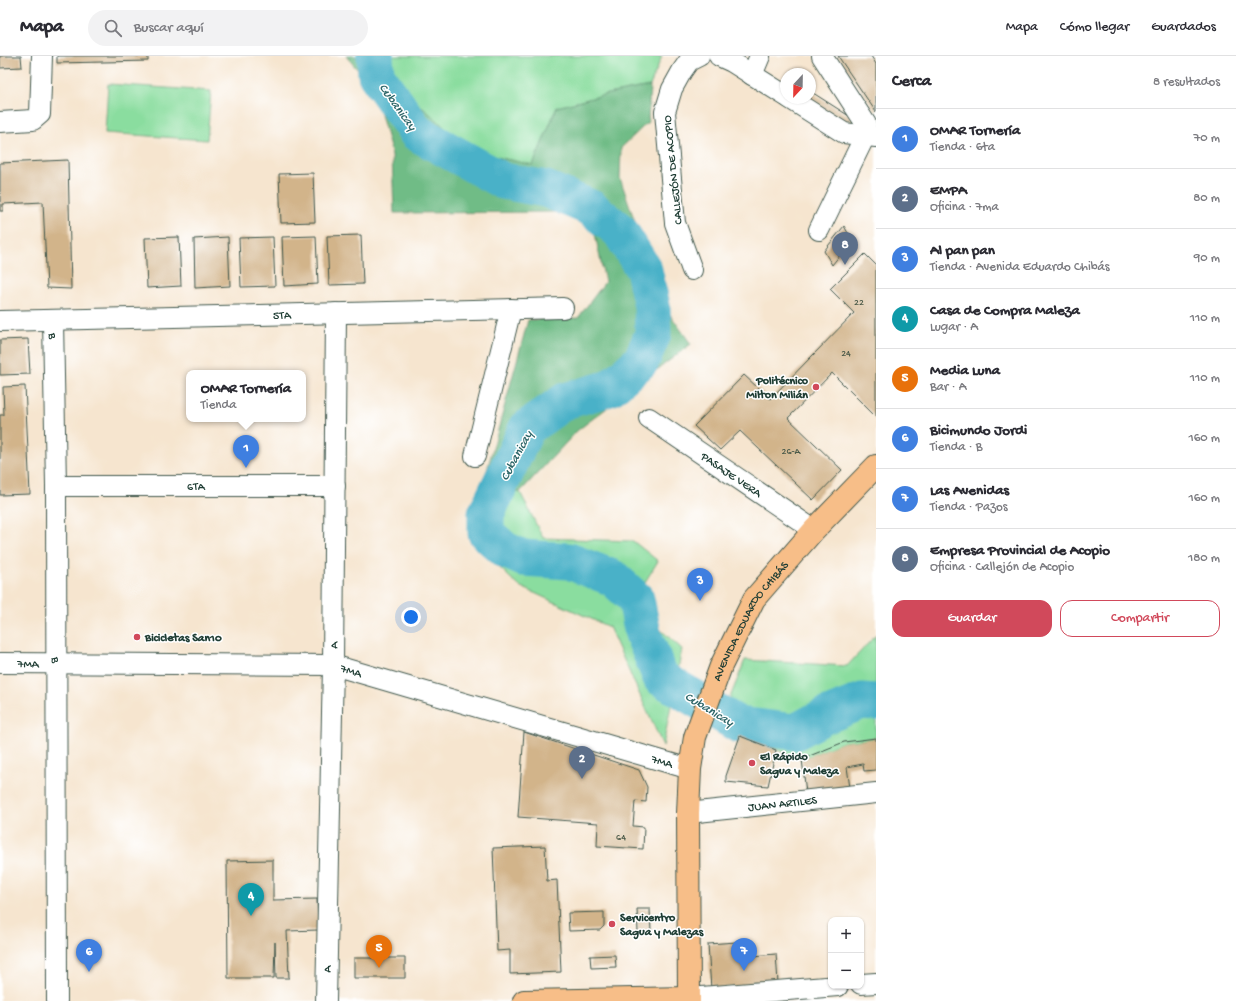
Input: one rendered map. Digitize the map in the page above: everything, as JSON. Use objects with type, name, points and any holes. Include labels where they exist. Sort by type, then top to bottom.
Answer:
[{"type":"main road","name":"AVENIDA EDUARDO CHIBÁS","points":[[689,999],[688,813],[690,769],[695,737],[720,666],[754,599],[814,530],[876,466]]},
{"type":"main road","points":[[524,1001],[689,999]]},
{"type":"street","points":[[0,122],[33,120],[40,114],[42,56]]},
{"type":"street","name":"CALLEJÓN DE ACOPIO","points":[[692,270],[675,223],[665,112],[672,89],[682,71],[689,61],[699,56]]},
{"type":"street","points":[[752,74],[760,56]]},
{"type":"street","points":[[822,56],[866,124],[871,137]]},
{"type":"street","points":[[727,58],[780,92]]},
{"type":"street","points":[[798,104],[844,133],[871,137]]},
{"type":"street","points":[[819,230],[871,137]]},
{"type":"street","name":"5TA","points":[[0,321],[563,308]]},
{"type":"street","points":[[475,456],[511,309]]},
{"type":"street","name":"A","points":[[326,1001],[333,665],[336,313]]},
{"type":"street","name":"B","points":[[52,320],[56,486],[57,1001]]},
{"type":"street","name":"PASAJE VERA","points":[[649,418],[814,530]]},
{"type":"street","name":"6TA","points":[[56,486],[335,486]]},
{"type":"street","name":"7MA","points":[[0,663],[333,665],[690,769]]},
{"type":"street","name":"JUAN ARTILES","points":[[688,813],[876,793]]},
{"type":"street","points":[[864,984],[876,983]]},
{"type":"street","points":[[689,999],[828,987]]},
{"type":"green space","points":[[346,56],[388,56],[386,77],[437,120],[468,151],[533,165],[557,107],[608,94],[650,86],[648,122],[621,148],[620,178],[649,262],[659,299],[691,344],[578,430],[520,492],[480,496],[528,320],[578,318],[605,282],[594,229],[565,212],[394,213],[392,155],[374,89]]},
{"type":"green space","points":[[388,56],[662,56],[650,86],[608,94],[557,107],[533,165],[468,151],[437,120],[386,77]]},
{"type":"green space","points":[[108,84],[211,91],[207,140],[105,133]]},
{"type":"green space","points":[[520,492],[543,538],[633,541],[658,561],[642,587],[651,621],[682,649],[663,746],[609,627],[519,586],[486,555],[473,528],[480,496]]},
{"type":"green space","points":[[876,635],[876,738],[844,742],[802,759],[718,728],[745,660],[847,666]]},
{"type":"building","points":[[0,56],[21,56],[22,67],[0,68]]},
{"type":"building","points":[[57,56],[148,56],[148,61],[57,63]]},
{"type":"building","points":[[838,56],[871,56],[876,64],[876,112]]},
{"type":"building","points":[[816,95],[860,123],[850,128],[812,104],[816,104]]},
{"type":"building","points":[[68,160],[71,289],[47,288],[43,202],[3,204],[3,211],[0,211],[0,163]]},
{"type":"building","points":[[313,173],[315,222],[281,223],[279,174]]},
{"type":"building","points":[[844,226],[852,240],[832,265],[824,251]]},
{"type":"building","points":[[361,235],[363,284],[329,285],[327,236]]},
{"type":"building","points":[[316,236],[318,284],[284,286],[282,237]]},
{"type":"building","points":[[179,237],[181,286],[147,288],[145,238]]},
{"type":"building","points":[[228,237],[230,286],[195,288],[194,239]]},
{"type":"building","points":[[273,237],[275,286],[241,287],[239,238]]},
{"type":"building","points":[[865,254],[876,265],[876,417],[832,373],[788,418],[842,470],[813,500],[740,431],[720,450],[694,426],[744,375],[770,399],[854,313],[830,289]]},
{"type":"building","points":[[28,339],[30,374],[0,375],[0,340]]},
{"type":"building","points":[[25,386],[30,494],[0,495],[0,415],[4,415],[3,387]]},
{"type":"building","points":[[524,732],[639,770],[647,787],[646,802],[635,801],[633,826],[644,827],[643,849],[597,846],[598,823],[518,817]]},
{"type":"building","name":"El Rápido Sagua y Maleza","points":[[740,736],[776,750],[768,786],[726,782],[726,776]]},
{"type":"building","points":[[876,738],[876,770],[864,771],[863,764],[847,767],[850,788],[806,793],[802,759],[844,742]]},
{"type":"building","points":[[545,846],[547,881],[557,880],[561,972],[510,974],[510,950],[497,951],[493,848]]},
{"type":"building","points":[[273,860],[273,900],[317,899],[318,930],[287,931],[289,978],[276,978],[275,942],[274,978],[228,978],[227,861]]},
{"type":"building","points":[[637,909],[650,909],[651,932],[638,932]]},
{"type":"building","points":[[604,912],[604,926],[600,930],[569,931],[568,913]]},
{"type":"building","points":[[751,941],[753,956],[776,954],[778,983],[711,989],[708,944]]},
{"type":"building","points":[[615,955],[616,967],[591,968],[590,956]]},
{"type":"building","points":[[354,958],[405,958],[405,978],[354,978]]},
{"type":"waterway","name":"Cubanicay","points":[[375,56],[376,75],[417,133],[503,181],[546,189],[591,208],[620,231],[644,270],[652,306],[653,334],[641,361],[610,388],[565,401],[527,428],[486,514],[486,533],[505,550],[523,558],[569,561],[613,578],[636,599],[643,634],[661,678],[739,725],[795,732],[823,717],[862,701],[876,702]]},
{"type":"place","name":"Empresa Provincial de Acopio","points":[[845,265]]},
{"type":"place","name":"Politécnico Milton Milián","points":[[816,387]]},
{"type":"place","name":"OMAR Tornería","points":[[246,468]]},
{"type":"place","name":"Al pan pan","points":[[700,601]]},
{"type":"place","name":"Bicicletas San10","points":[[137,637]]},
{"type":"place","name":"El Rápido Sagua y Maleza","points":[[752,763]]},
{"type":"place","name":"EMPA","points":[[582,779]]},
{"type":"place","name":"Casa de Compra Maleza","points":[[251,916]]},
{"type":"place","name":"Servicentro Sagua y Malezas","points":[[612,924]]},
{"type":"place","name":"Media Luna","points":[[379,968]]},
{"type":"place","name":"Las Avenidas","points":[[744,971]]},
{"type":"place","name":"Bicimundo Jordi","points":[[89,972]]}]
